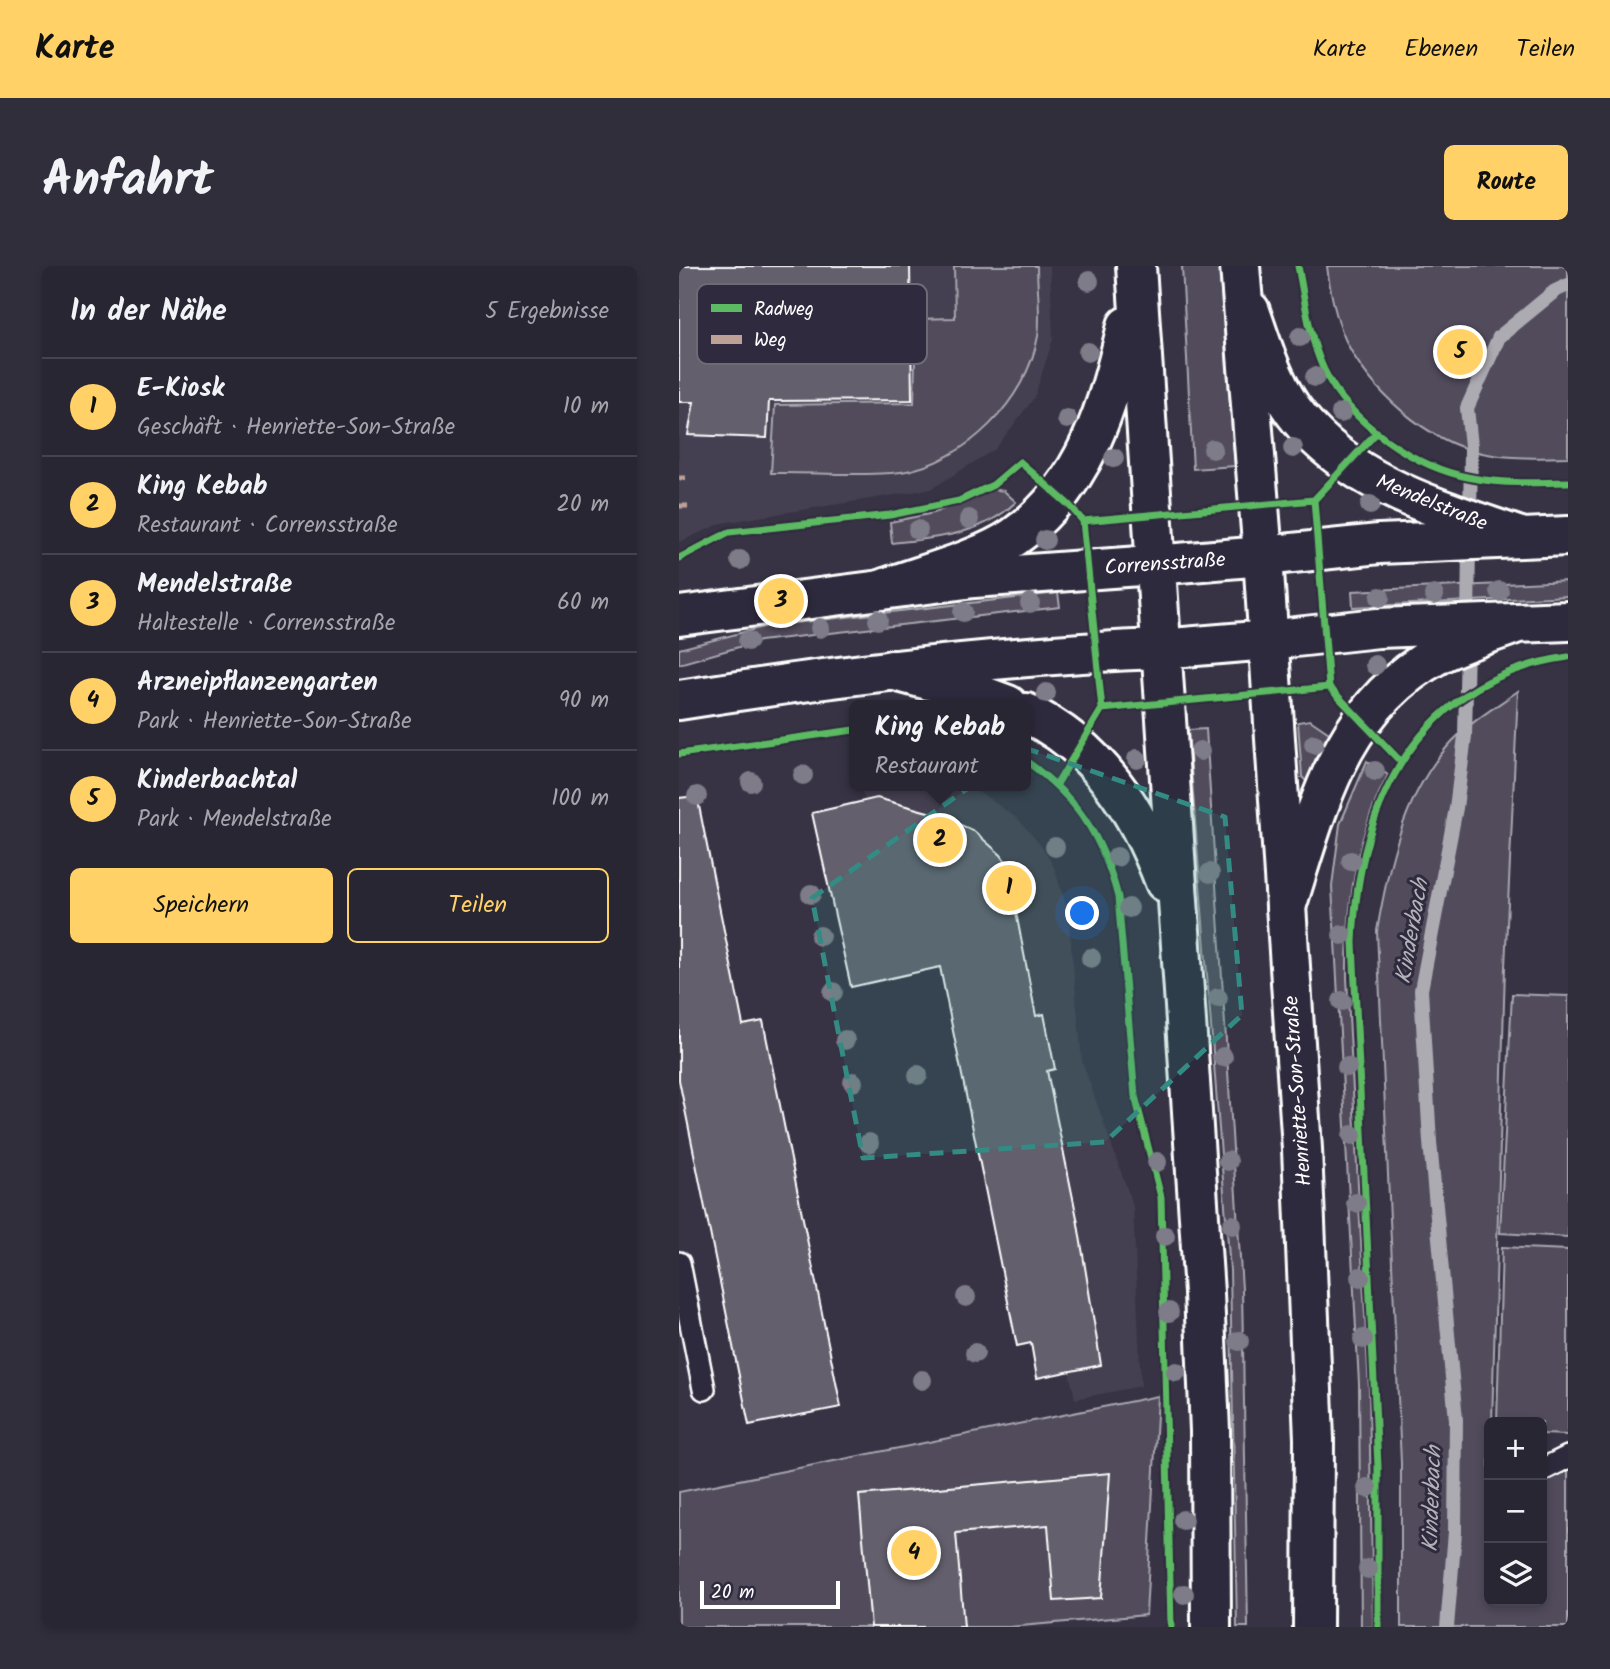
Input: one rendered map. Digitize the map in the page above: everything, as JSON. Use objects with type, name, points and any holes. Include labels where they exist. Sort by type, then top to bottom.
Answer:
[{"type":"main road","points":[[1137,275],[1177,913],[1205,1293],[1210,1431],[1211,1627]]},
{"type":"main road","points":[[880,590],[996,547],[1028,525],[1058,496],[1082,461],[1103,418],[1137,275]]},
{"type":"main road","name":"Mendelstraße","points":[[1241,276],[1266,358],[1298,417],[1347,463],[1437,524]]},
{"type":"main road","name":"Mendelstraße","points":[[1241,276],[1263,556]]},
{"type":"main road","name":"Corrensstraße","points":[[679,616],[974,578],[1263,556],[1437,524],[1501,535],[1568,536]]},
{"type":"main road","name":"Henriette-Son-Straße","points":[[1263,556],[1309,1283],[1314,1439],[1313,1627]]},
{"type":"main road","points":[[679,699],[891,670],[1096,651],[1160,649],[1378,628],[1435,641],[1500,626],[1568,621]]},
{"type":"main road","points":[[1286,910],[1320,798],[1338,758],[1361,722],[1435,641]]},
{"type":"main road","points":[[891,670],[994,700]]},
{"type":"main road","points":[[1031,716],[1081,749],[1117,788],[1150,842],[1177,913]]},
{"type":"lane","points":[[679,1263],[704,1389]]},
{"type":"lane","points":[[1547,1468],[1568,1457]]},
{"type":"highlighted area","points":[[1025,748],[1225,817],[1242,1015],[1105,1142],[863,1158],[812,898]]},
{"type":"shaded area","points":[[679,266],[1050,266],[1053,339],[1034,398],[995,449],[931,489],[722,523],[679,542]]},
{"type":"shaded area","points":[[954,266],[1037,266],[1039,328],[1032,360],[1007,405],[970,442],[925,466],[901,472],[771,473],[775,405],[914,403],[915,364],[927,364],[927,319],[955,318]]},
{"type":"shaded area","points":[[1182,266],[1219,266],[1235,466],[1193,469]]},
{"type":"shaded area","points":[[1327,266],[1568,266],[1568,457],[1514,457],[1482,453],[1440,437],[1401,411],[1369,377],[1345,339],[1333,303]]},
{"type":"shaded area","points":[[992,489],[1004,491],[1016,502],[989,522],[942,537],[892,543],[890,522],[934,513]]},
{"type":"shaded area","points":[[1568,581],[1568,596],[1353,607],[1352,591]]},
{"type":"shaded area","points":[[1058,593],[1060,607],[760,641],[679,664],[679,649],[767,626]]},
{"type":"shaded area","points":[[1518,691],[1505,967],[1492,1417],[1484,1417],[1484,1606],[1547,1606],[1547,1463],[1568,1467],[1568,1627],[1401,1627],[1401,1463],[1377,931],[1392,858],[1408,810],[1432,767],[1447,747],[1481,717]]},
{"type":"shaded area","points":[[1310,720],[1335,737],[1308,783],[1302,777],[1298,722]]},
{"type":"shaded area","points":[[1206,729],[1242,1289],[1248,1627],[1237,1627],[1230,1270],[1188,730]]},
{"type":"shaded area","points":[[1367,761],[1388,775],[1360,848],[1351,900],[1347,952],[1369,1391],[1373,1627],[1361,1627],[1359,1384],[1332,886],[1340,824]]},
{"type":"shaded area","points":[[862,791],[975,791],[1019,820],[1042,847],[1054,867],[1068,911],[1082,1061],[1133,1206],[1141,1386],[1075,1399],[976,947],[904,962]]},
{"type":"shaded area","points":[[1512,994],[1568,996],[1568,1237],[1500,1233]]},
{"type":"shaded area","points":[[1502,1247],[1568,1250],[1568,1435],[1547,1434],[1547,1417],[1497,1417]]},
{"type":"shaded area","points":[[1158,1396],[1146,1615],[1009,1627],[679,1627],[679,1492]]},
{"type":"building","points":[[679,266],[910,266],[910,284],[697,284],[697,364],[911,364],[912,400],[769,401],[767,438],[688,435],[694,402],[679,402]]},
{"type":"building","points":[[697,796],[743,1025],[763,1021],[841,1407],[749,1425],[679,1080],[679,798]]},
{"type":"building","points":[[877,798],[939,815],[974,831],[1001,855],[1030,896],[1014,902],[1036,1016],[1044,1014],[1055,1069],[1047,1071],[1077,1218],[1101,1365],[1037,1378],[1031,1343],[1017,1346],[940,967],[851,987],[812,813]]},
{"type":"building","points":[[1110,1473],[1101,1598],[1054,1601],[1048,1525],[956,1533],[964,1627],[871,1627],[859,1495]]},
{"type":"waterway","name":"Kinderbach","points":[[1470,518],[1471,446],[1467,408],[1499,337],[1555,291],[1568,285]]},
{"type":"waterway","name":"Kinderbach","points":[[1468,623],[1469,542]]},
{"type":"waterway","name":"Kinderbach","points":[[1447,1627],[1455,1532],[1456,1420],[1430,1142],[1421,990],[1456,808],[1465,736],[1467,643]]},
{"type":"marked path","points":[[679,478],[686,478]]},
{"type":"marked path","points":[[679,506],[688,506]]},
{"type":"cycle path","points":[[1298,266],[1311,332],[1324,370],[1350,407],[1386,440],[1450,473],[1495,481],[1568,482]]},
{"type":"cycle path","points":[[1083,521],[1314,500],[1377,432]]},
{"type":"cycle path","points":[[679,558],[729,532],[890,515],[959,501],[993,485],[1020,462],[1069,505],[1083,521],[1102,709],[1057,784]]},
{"type":"cycle path","points":[[1314,500],[1329,687],[1400,761]]},
{"type":"cycle path","points":[[1378,1627],[1378,1466],[1353,943],[1357,892],[1367,843],[1383,797],[1406,756],[1435,721],[1471,691],[1516,670],[1568,657]]},
{"type":"cycle path","points":[[1102,709],[1329,687]]},
{"type":"cycle path","points":[[679,754],[849,731]]},
{"type":"cycle path","points":[[1031,765],[1060,789],[1085,820],[1104,855],[1118,897],[1135,1096],[1161,1197],[1171,1627]]},
{"type":"place","name":"Kinderbachtal","points":[[1460,352]]},
{"type":"place","name":"Mendelstraße","points":[[781,601]]},
{"type":"place","name":"King Kebab","points":[[940,840]]},
{"type":"place","name":"E-Kiosk","points":[[1009,888]]},
{"type":"place","name":"Arzneipflanzengarten","points":[[914,1553]]}]
